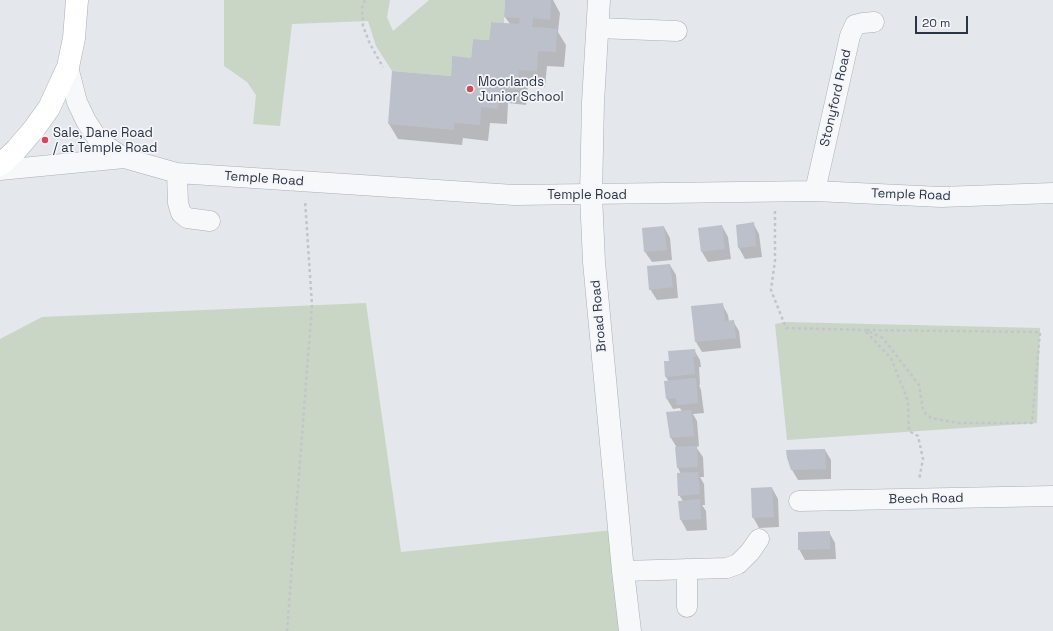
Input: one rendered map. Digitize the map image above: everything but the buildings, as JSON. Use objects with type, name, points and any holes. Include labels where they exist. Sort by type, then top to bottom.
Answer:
[{"type":"main road","points":[[0,165],[25,140],[49,108],[68,67],[74,38],[77,0]]},
{"type":"street","name":"Broad Road","points":[[599,0],[593,102],[591,195],[594,262],[622,571],[630,631]]},
{"type":"street","name":"Stonyford Road","points":[[815,191],[850,36],[855,25],[874,22]]},
{"type":"street","points":[[597,28],[677,31]]},
{"type":"street","name":"Temple Road","points":[[68,67],[77,102],[86,121],[99,141],[124,158],[177,173],[514,195],[815,191],[941,197],[1053,193]]},
{"type":"street","name":"Temple Road","points":[[0,170],[124,158]]},
{"type":"street","points":[[177,173],[178,203],[181,213],[187,218],[210,221]]},
{"type":"street","name":"Beech Road","points":[[799,501],[1053,496]]},
{"type":"street","points":[[622,571],[728,568],[738,564],[750,552],[759,539]]},
{"type":"street","points":[[687,569],[687,607]]},
{"type":"path","points":[[365,0],[362,8],[363,26],[370,44],[384,67]]},
{"type":"path","points":[[287,631],[312,306],[304,182]]},
{"type":"path","points":[[774,192],[775,261],[771,290],[786,328],[1040,332],[1032,423],[958,423],[931,418],[923,411],[919,385],[883,338],[865,330]]},
{"type":"path","points":[[865,330],[891,358],[908,401],[910,432],[918,436],[923,459],[916,499]]},
{"type":"green space","points":[[224,0],[390,0],[387,17],[393,31],[429,0],[505,0],[504,23],[491,22],[489,40],[473,39],[471,58],[452,57],[451,76],[392,71],[376,46],[368,21],[292,24],[280,126],[253,124],[256,95],[247,82],[224,66]]},
{"type":"green space","points":[[366,303],[401,552],[613,530],[622,631],[0,631],[0,339],[42,317]]},
{"type":"green space","points":[[785,322],[1040,328],[1037,423],[787,440],[775,324]]},
{"type":"place","name":"Moorlands Junior School","points":[[470,89]]},
{"type":"place","name":"Sale, Dane Road / at Temple Road","points":[[45,140]]}]
